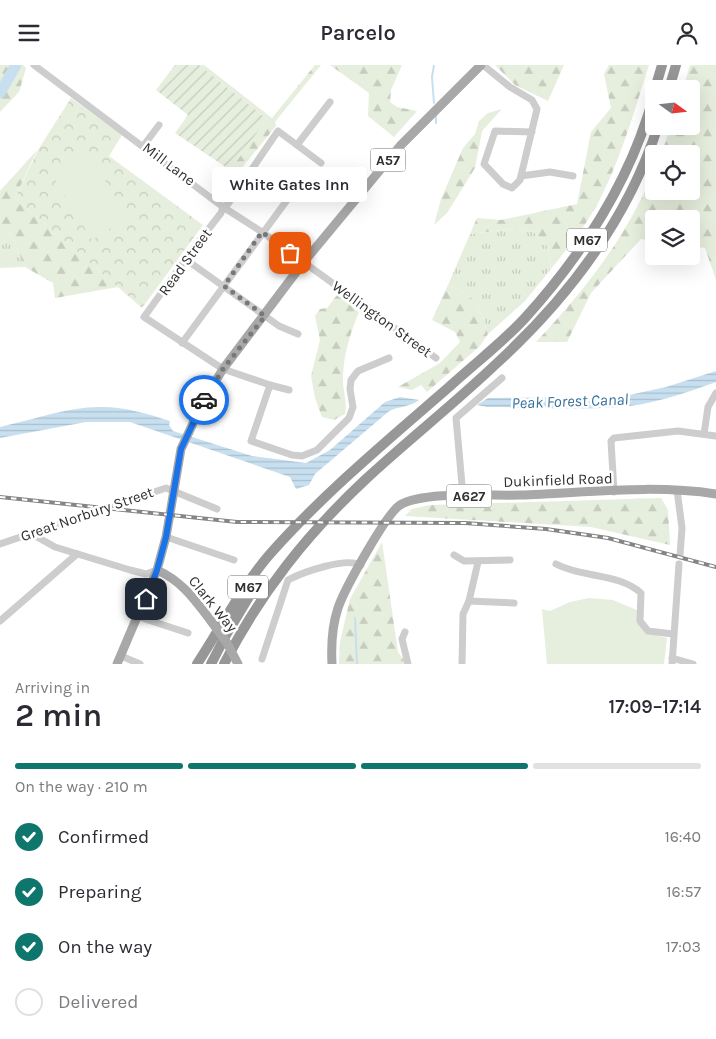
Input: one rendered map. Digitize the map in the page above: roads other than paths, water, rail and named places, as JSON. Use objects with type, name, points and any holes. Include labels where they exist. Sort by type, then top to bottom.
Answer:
[{"type":"highway","points":[[658,80],[662,65]]},
{"type":"highway","points":[[672,80],[676,65]]},
{"type":"highway","name":"M67","points":[[197,664],[270,555],[357,468],[523,320],[554,285],[584,246],[621,182],[645,122]]},
{"type":"highway","name":"M67","points":[[224,664],[266,590],[294,554],[366,479],[496,365],[532,330],[582,273],[627,200],[642,169],[655,135]]},
{"type":"highway","name":"M67","points":[[212,664],[226,635],[266,569],[307,517]]},
{"type":"highway","name":"M67","points":[[229,664],[266,590]]},
{"type":"main road","name":"A57","points":[[119,660],[139,617],[157,570],[166,537],[181,449],[189,429],[223,369],[265,316],[303,263],[400,146],[482,65]]},
{"type":"main road","name":"Dukinfield Road","points":[[332,664],[332,643],[338,608],[344,593],[387,521],[400,505],[417,499],[464,496],[677,490],[716,494]]},
{"type":"main road","name":"Clark Way","points":[[157,570],[171,576],[188,590],[227,643],[238,664]]},
{"type":"street","points":[[482,65],[510,87],[532,100],[537,109],[532,132],[521,176],[512,188],[503,184],[484,164],[495,131],[532,132]]},
{"type":"street","name":"Mill Lane","points":[[36,66],[144,145],[223,207],[262,232],[303,263]]},
{"type":"street","points":[[321,163],[297,145],[330,102]]},
{"type":"street","points":[[144,145],[159,125]]},
{"type":"street","name":"Read Street","points":[[182,343],[144,317],[183,263],[188,261],[190,253],[221,213],[223,207],[228,205],[278,131],[297,145]]},
{"type":"street","points":[[521,176],[550,172],[573,176]]},
{"type":"street","points":[[289,391],[223,369],[182,343],[293,192]]},
{"type":"street","points":[[188,261],[279,326],[298,334]]},
{"type":"street","name":"Wellington Street","points":[[303,263],[436,358]]},
{"type":"street","points":[[270,385],[251,441],[292,455],[302,456],[317,450],[349,418],[353,407],[350,389],[351,380],[358,371],[389,358]]},
{"type":"street","points":[[464,496],[456,418],[502,378]]},
{"type":"street","points":[[704,434],[708,407],[716,393]]},
{"type":"street","points":[[614,492],[611,441],[614,438],[668,431],[716,436]]},
{"type":"street","name":"Great Norbury Street","points":[[0,544],[166,488],[173,491]]},
{"type":"street","points":[[677,490],[682,528],[680,555]]},
{"type":"street","points":[[173,491],[218,509]]},
{"type":"street","points":[[30,533],[55,547],[77,554],[146,574],[157,570]]},
{"type":"street","points":[[166,537],[234,560]]},
{"type":"street","points":[[0,621],[77,554]]},
{"type":"street","points":[[454,555],[464,561],[510,560]]},
{"type":"street","points":[[462,664],[463,614],[469,601],[478,561]]},
{"type":"street","points":[[262,659],[288,580],[339,563],[361,565]]},
{"type":"street","points":[[556,564],[566,569],[632,585],[641,593],[640,621],[648,631],[673,634]]},
{"type":"street","points":[[680,564],[672,661],[692,664]]},
{"type":"street","points":[[469,601],[514,603]]},
{"type":"street","points":[[139,617],[188,633]]},
{"type":"street","points":[[405,632],[402,639],[408,663]]},
{"type":"street","points":[[119,660],[140,664]]},
{"type":"water","name":"Peak Forest Canal","points":[[716,371],[716,382],[663,399],[630,406],[576,409],[487,407],[477,405],[488,398],[620,397],[666,387]]},
{"type":"water","points":[[400,397],[419,400],[388,412],[315,474],[309,485],[296,489],[290,477],[130,422],[86,422],[0,438],[0,427],[67,410],[111,407],[137,411],[170,421],[169,425],[173,431],[252,456],[306,463],[330,450],[385,402]]},
{"type":"waterway","points":[[0,93],[16,65]]},
{"type":"waterway","points":[[434,65],[432,77],[434,103]]},
{"type":"waterway","points":[[436,117],[436,123]]},
{"type":"waterway","points":[[355,618],[357,664]]},
{"type":"railway","points":[[0,497],[237,522],[465,523],[546,529],[608,538],[716,567]]},
{"type":"place","name":"White Gates Inn","points":[[290,253]]}]
